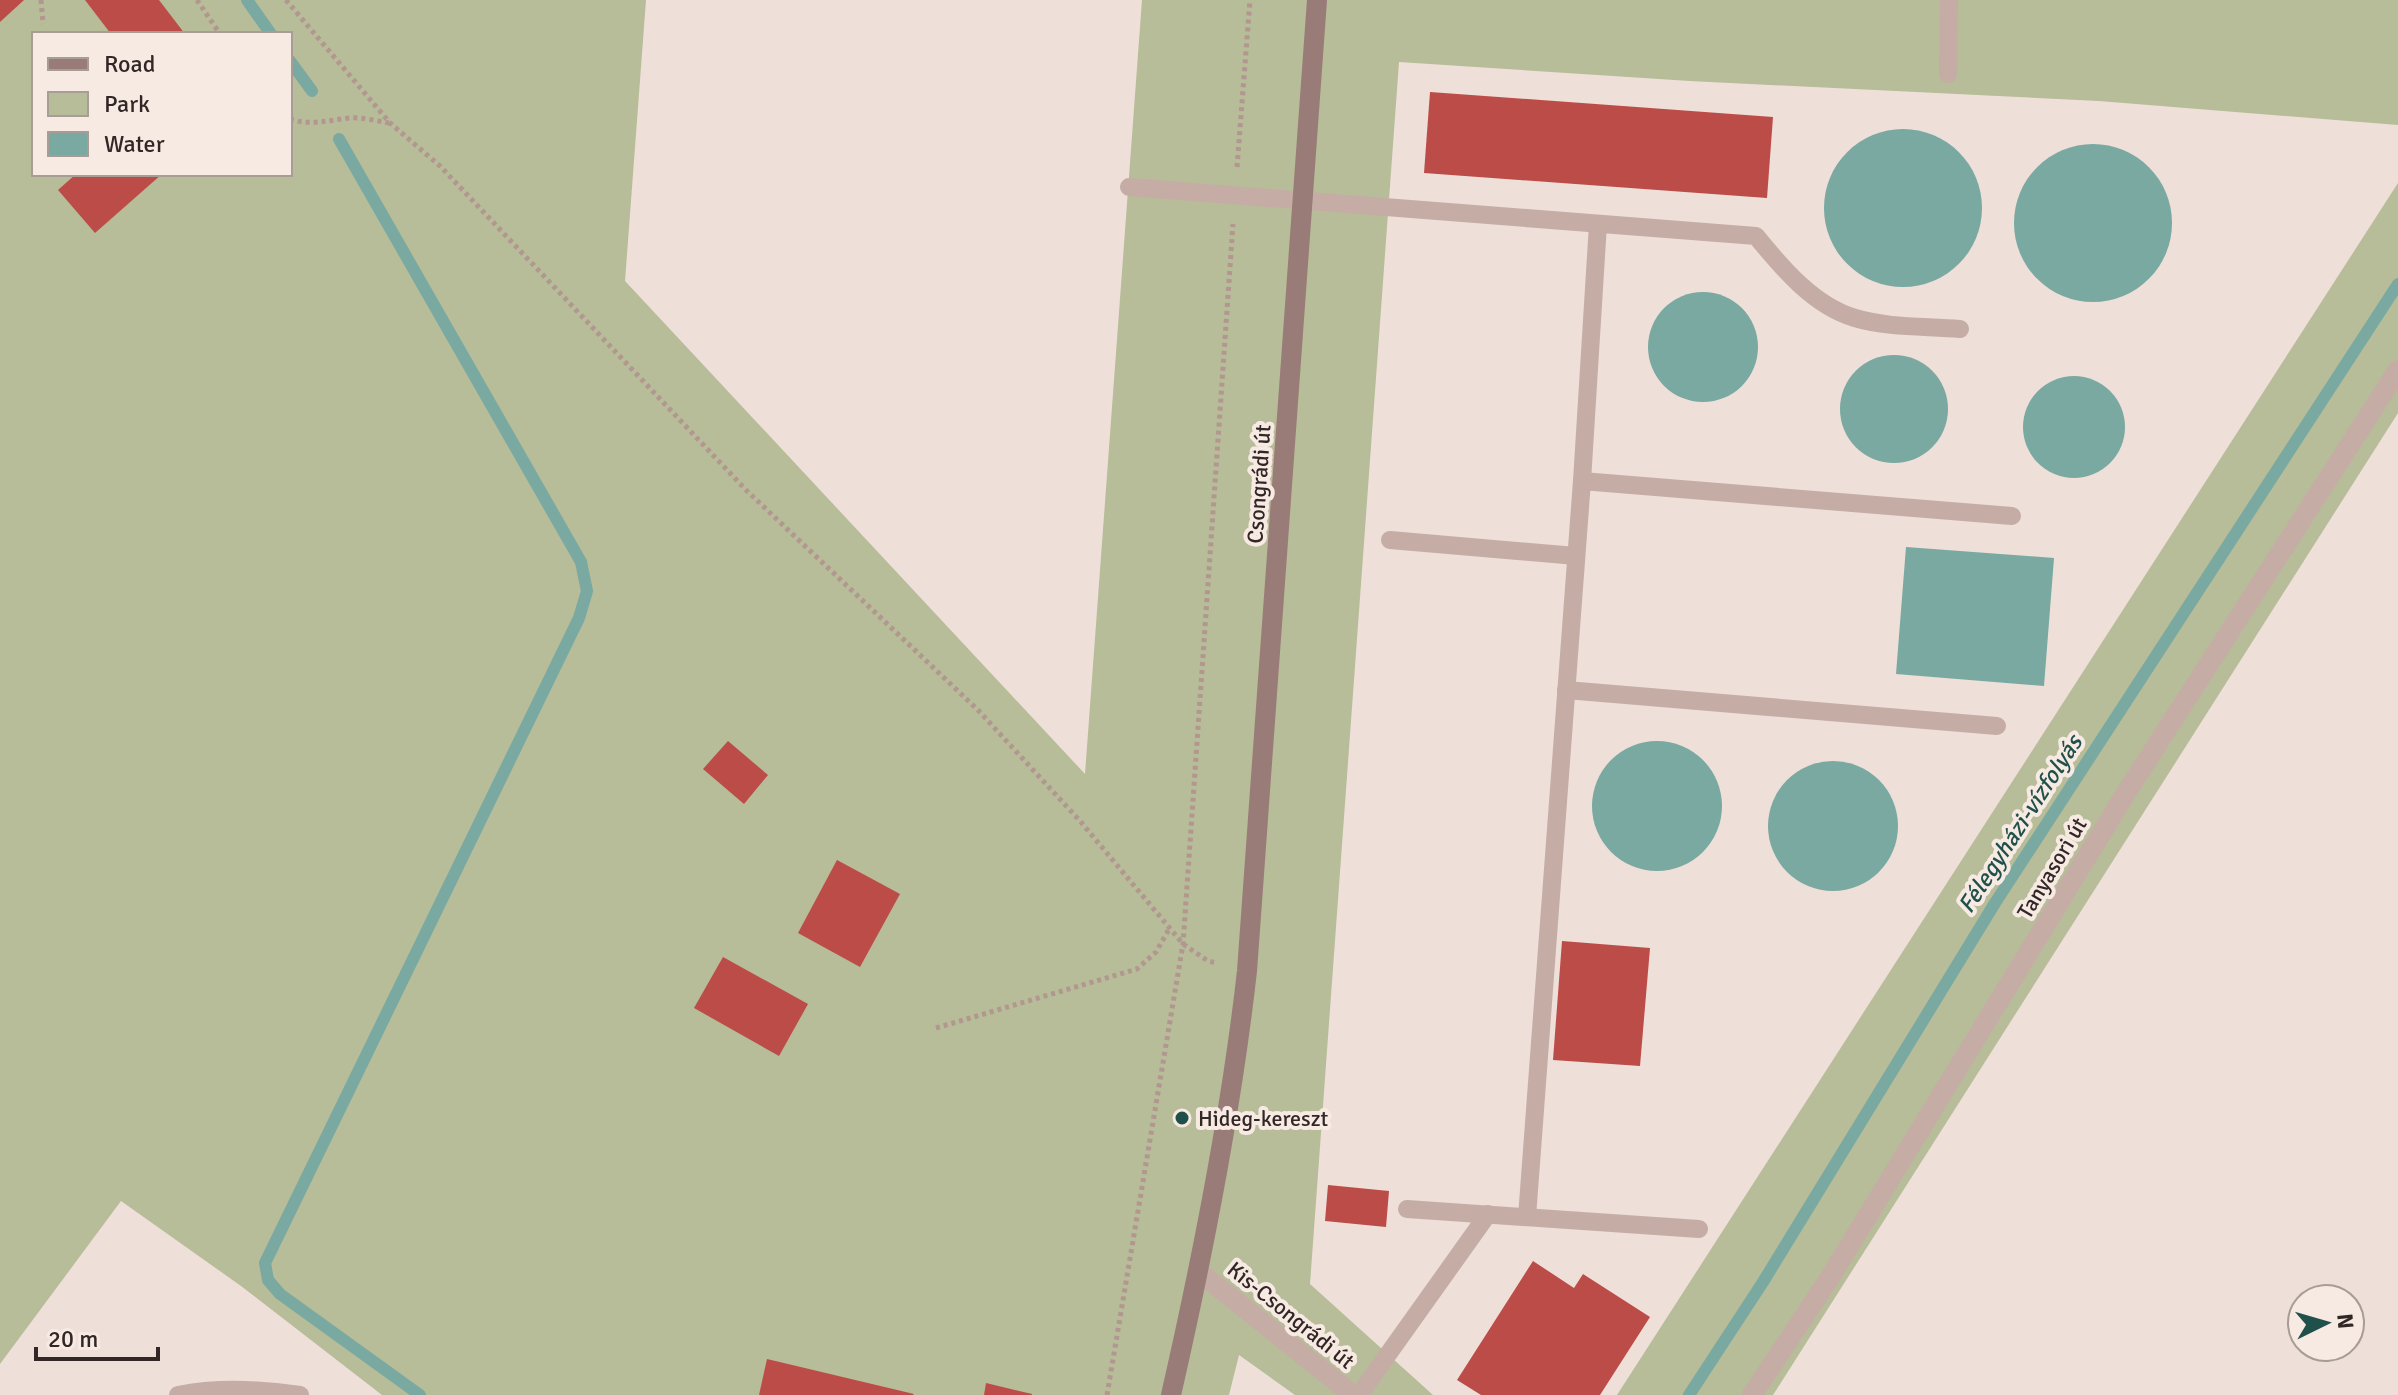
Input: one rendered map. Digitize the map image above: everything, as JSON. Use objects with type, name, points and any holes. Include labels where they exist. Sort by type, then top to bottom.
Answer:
[{"type":"main road","name":"Csongrádi út","points":[[1171,1395],[1199,1272],[1236,1073],[1247,971],[1317,0]]},
{"type":"street","name":"Tanyasori út","points":[[1752,1395],[1829,1279],[2126,793],[2398,370]]},
{"type":"street","name":"Kis-Csongrádi út","points":[[1199,1272],[1356,1395]]},
{"type":"lane","points":[[1948,74],[1949,0]]},
{"type":"lane","points":[[1129,187],[1756,236],[1801,286],[1852,318],[1876,323],[1960,329]]},
{"type":"lane","points":[[1527,1217],[1598,224]]},
{"type":"lane","points":[[1582,481],[2012,516]]},
{"type":"lane","points":[[1390,540],[1576,556]]},
{"type":"lane","points":[[1566,690],[1997,726]]},
{"type":"lane","points":[[1407,1209],[1699,1229]]},
{"type":"lane","points":[[1356,1395],[1488,1214]]},
{"type":"lane","points":[[178,1395],[197,1391],[263,1390],[300,1395]]},
{"type":"path","points":[[41,0],[43,24]]},
{"type":"path","points":[[197,0],[219,32]]},
{"type":"path","points":[[286,0],[390,123],[440,166],[746,490],[978,710],[1080,821],[1183,944],[1208,961],[1247,971]]},
{"type":"path","points":[[1107,1395],[1183,944],[1250,0]]},
{"type":"path","points":[[292,120],[319,123],[353,118],[390,123]]},
{"type":"path","points":[[936,1028],[1137,969],[1156,952],[1169,929]]},
{"type":"green space","points":[[0,0],[646,0],[625,281],[1085,774],[1142,0],[2398,0],[2398,125],[2099,101],[1690,81],[1399,62],[1310,1284],[1433,1395],[1295,1395],[1239,1355],[1229,1395],[382,1395],[241,1286],[121,1201],[0,1364]]},
{"type":"green space","points":[[2398,183],[2398,413],[1773,1395],[1617,1395]]},
{"type":"water","points":[[1903,129],[1933,135],[1959,152],[1976,178],[1982,208],[1976,238],[1959,264],[1933,281],[1903,287],[1873,281],[1847,264],[1830,238],[1824,208],[1830,178],[1847,152],[1873,135]]},
{"type":"water","points":[[2093,144],[2123,150],[2149,167],[2166,193],[2172,223],[2166,253],[2149,279],[2123,296],[2093,302],[2063,296],[2037,279],[2020,253],[2014,223],[2020,193],[2037,167],[2063,150]]},
{"type":"water","points":[[1703,292],[1724,297],[1742,308],[1753,326],[1758,347],[1753,368],[1742,386],[1724,397],[1703,402],[1682,397],[1664,386],[1653,368],[1648,347],[1653,326],[1664,308],[1682,297]]},
{"type":"water","points":[[1894,355],[1915,359],[1933,370],[1944,388],[1948,409],[1944,430],[1933,448],[1915,459],[1894,463],[1873,459],[1855,448],[1844,430],[1840,409],[1844,388],[1855,370],[1873,359]]},
{"type":"water","points":[[2074,376],[2093,380],[2110,391],[2121,408],[2125,427],[2121,446],[2110,463],[2093,474],[2074,478],[2055,474],[2038,463],[2027,446],[2023,427],[2027,408],[2038,391],[2055,380]]},
{"type":"water","points":[[1906,547],[2054,558],[2044,686],[1896,674]]},
{"type":"water","points":[[1657,741],[1682,746],[1703,760],[1717,781],[1722,806],[1717,831],[1703,852],[1682,866],[1657,871],[1632,866],[1611,852],[1597,831],[1592,806],[1597,781],[1611,760],[1632,746]]},
{"type":"water","points":[[1833,761],[1858,766],[1879,780],[1893,801],[1898,826],[1893,851],[1879,872],[1858,886],[1833,891],[1808,886],[1787,872],[1773,851],[1768,826],[1773,801],[1787,780],[1808,766]]},
{"type":"building","points":[[0,0],[24,0],[0,22]]},
{"type":"building","points":[[85,0],[159,0],[183,32],[109,32]]},
{"type":"building","points":[[1430,92],[1773,117],[1767,198],[1424,173]]},
{"type":"building","points":[[74,176],[160,176],[95,233],[58,190]]},
{"type":"building","points":[[728,741],[768,775],[744,804],[703,769]]},
{"type":"building","points":[[837,860],[900,894],[860,967],[798,933]]},
{"type":"building","points":[[1562,941],[1650,948],[1640,1066],[1553,1060]]},
{"type":"building","points":[[723,957],[808,1004],[779,1056],[694,1008]]},
{"type":"building","points":[[1328,1185],[1389,1191],[1386,1227],[1325,1221]]},
{"type":"building","points":[[1533,1261],[1574,1288],[1583,1274],[1650,1317],[1600,1395],[1481,1395],[1457,1380]]},
{"type":"building","points":[[767,1359],[914,1394],[759,1395]]},
{"type":"building","points":[[986,1383],[1032,1394],[1032,1395],[984,1395]]},
{"type":"waterway","points":[[247,0],[270,32]]},
{"type":"waterway","points":[[292,64],[312,91]]},
{"type":"waterway","points":[[339,139],[581,562],[587,591],[579,618],[265,1263],[268,1280],[280,1294],[420,1395]]},
{"type":"waterway","name":"Félegyházi-vízfolyás","points":[[1689,1395],[1763,1282],[1995,903],[2398,284]]},
{"type":"place","name":"Hideg-kereszt","points":[[1182,1118]]}]
